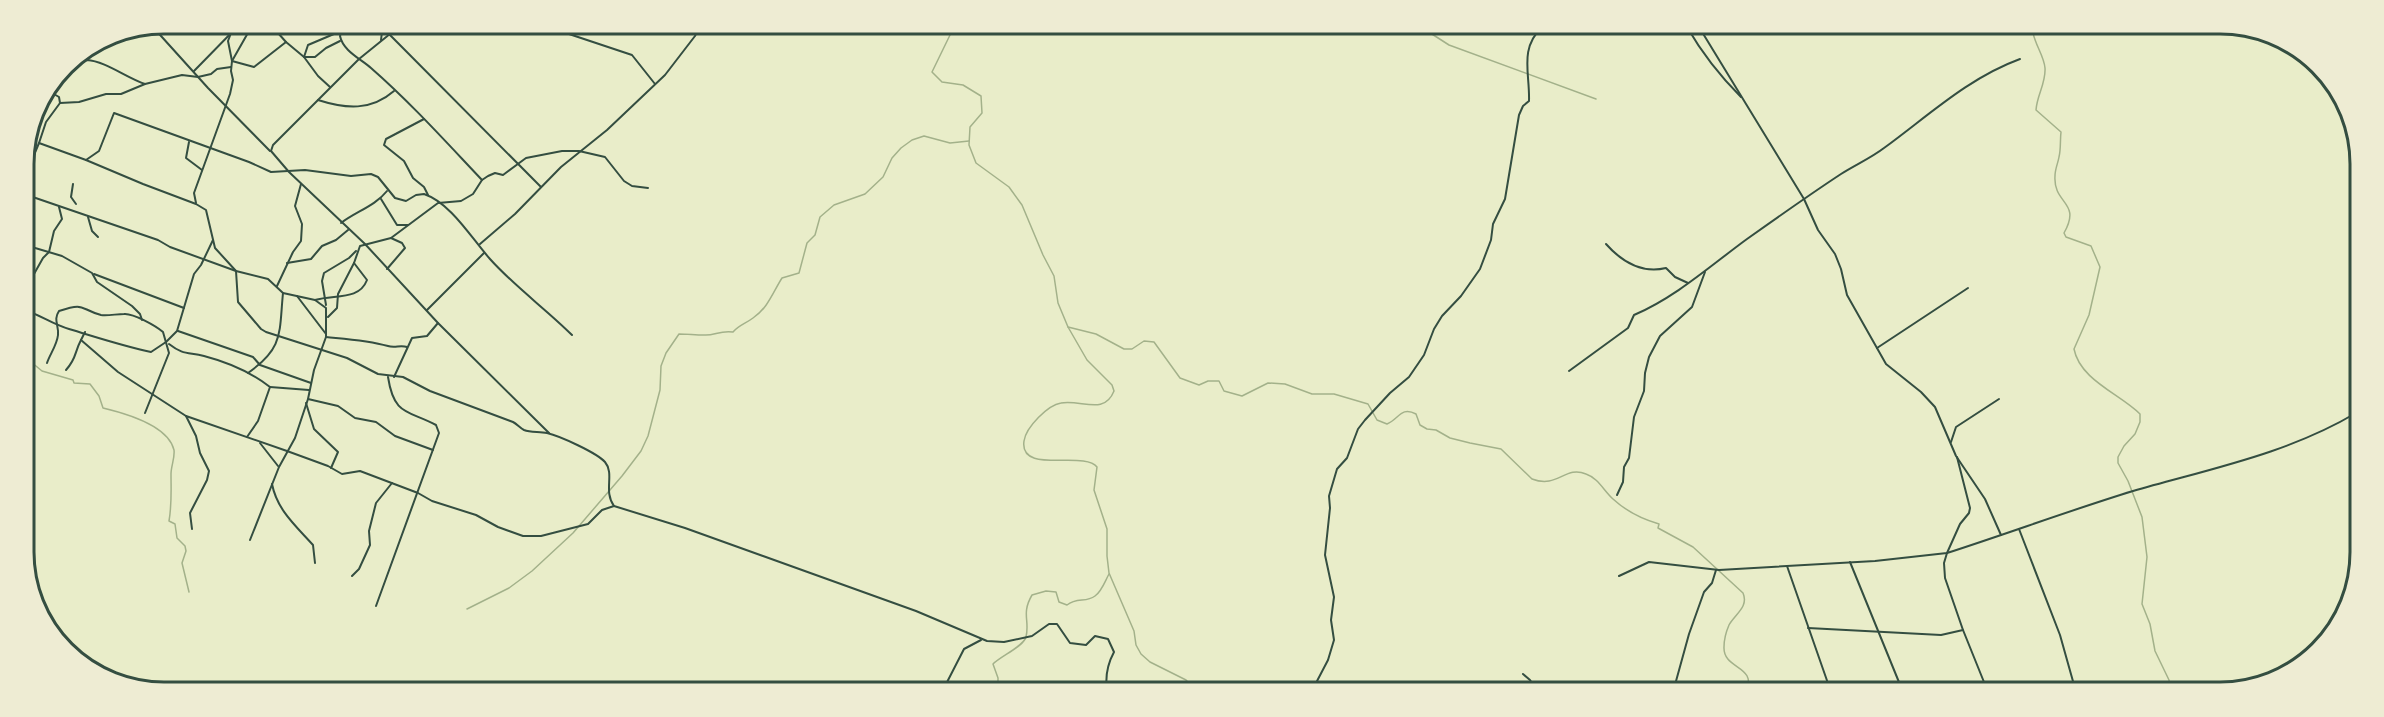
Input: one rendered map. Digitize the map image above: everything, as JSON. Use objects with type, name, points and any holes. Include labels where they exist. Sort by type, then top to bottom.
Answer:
[{"type":"street","points":[[160,34],[289,172],[365,244],[438,323],[549,433]]},
{"type":"street","points":[[194,71],[230,34]]},
{"type":"street","points":[[231,34],[228,41],[232,61]]},
{"type":"street","points":[[196,204],[194,193],[233,84],[232,61],[247,34]]},
{"type":"street","points":[[279,34],[304,57],[318,76],[330,87]]},
{"type":"street","points":[[304,57],[308,45],[333,34]]},
{"type":"street","points":[[340,34],[341,41],[424,119],[482,180]]},
{"type":"street","points":[[381,34],[381,40]]},
{"type":"street","points":[[271,152],[273,145],[330,87],[390,34],[541,187]]},
{"type":"street","points":[[569,34],[632,55],[656,84]]},
{"type":"street","points":[[480,244],[656,84],[696,34]]},
{"type":"street","points":[[1317,682],[1328,660],[1334,640],[1331,620],[1334,597],[1325,555],[1330,508],[1329,496],[1337,469],[1347,458],[1358,429],[1389,393],[1410,377],[1442,316],[1461,296],[1480,269],[1491,240],[1493,224],[1505,199],[1521,111],[1529,100],[1527,48],[1535,34]]},
{"type":"street","points":[[1692,34],[1717,72],[1745,101]]},
{"type":"street","points":[[1703,34],[1804,199],[1818,230],[1841,269],[1847,295],[1886,364],[1929,399],[1951,442],[1970,508],[1947,553],[1943,571],[1984,682]]},
{"type":"street","points":[[304,57],[315,57],[326,48],[341,41]]},
{"type":"street","points":[[232,61],[254,67],[286,42]]},
{"type":"street","points":[[1569,371],[1628,328],[1631,316],[1653,306],[1689,283],[1804,199],[1882,150],[1930,111],[1963,89],[2001,66],[2020,59]]},
{"type":"street","points":[[86,60],[109,67],[145,84]]},
{"type":"street","points":[[60,103],[79,102],[106,94],[122,94],[145,84],[182,75],[198,77],[231,66]]},
{"type":"street","points":[[318,100],[345,107],[364,106],[377,103],[394,91]]},
{"type":"street","points":[[36,151],[46,122],[60,103],[59,97],[55,94]]},
{"type":"street","points":[[86,160],[99,152],[114,113],[249,162],[266,171],[305,170],[351,176],[371,174],[378,177],[391,195],[401,201],[420,194],[428,195],[438,202],[480,244],[485,253],[510,279],[548,310],[572,335]]},
{"type":"street","points":[[424,119],[386,139],[384,145],[404,161],[414,179],[424,187],[428,195]]},
{"type":"street","points":[[189,141],[186,158],[202,170]]},
{"type":"street","points":[[39,143],[196,204],[209,213],[213,240],[220,256],[236,271],[236,295],[241,306],[261,329],[347,358],[373,373],[388,377],[403,377],[430,392],[513,422],[524,430],[549,433],[598,456],[607,464],[609,500],[614,506],[684,528],[916,611],[983,640]]},
{"type":"street","points":[[250,540],[279,467],[295,438],[322,350],[327,318],[322,281],[324,273],[349,258],[365,244],[391,238],[438,202],[455,202],[469,197],[482,180],[492,174],[504,175],[526,158],[553,152],[579,152],[605,157],[624,181],[633,186],[648,188]]},
{"type":"street","points":[[277,286],[287,263],[301,241],[302,224],[295,206],[301,183]]},
{"type":"street","points":[[73,184],[71,197],[76,204]]},
{"type":"street","points":[[341,222],[360,209],[374,204],[388,190]]},
{"type":"street","points":[[35,198],[158,240],[236,271],[264,278],[283,292],[315,300],[326,308]]},
{"type":"street","points":[[381,199],[397,225],[410,225]]},
{"type":"street","points":[[35,273],[49,252],[54,231],[62,219],[59,207]]},
{"type":"street","points":[[88,217],[92,231],[98,237]]},
{"type":"street","points":[[287,263],[311,259],[322,246],[336,240],[348,229]]},
{"type":"street","points":[[387,269],[405,248],[402,243],[391,238]]},
{"type":"street","points":[[35,314],[67,329],[85,332],[120,345],[151,352],[177,331],[194,274],[213,240]]},
{"type":"street","points":[[1606,244],[1628,264],[1644,270],[1666,268],[1675,278],[1689,283]]},
{"type":"street","points":[[35,248],[71,260],[92,273],[184,308]]},
{"type":"street","points":[[327,318],[337,308],[338,296],[354,263],[357,249]]},
{"type":"street","points":[[427,310],[485,253]]},
{"type":"street","points":[[315,300],[324,297],[353,295],[359,292],[367,280],[354,263]]},
{"type":"street","points":[[1617,495],[1623,482],[1624,467],[1629,458],[1634,417],[1644,390],[1649,357],[1660,336],[1692,307],[1704,272]]},
{"type":"street","points":[[92,273],[97,282],[132,306],[140,314],[142,321]]},
{"type":"street","points":[[1877,348],[1968,288]]},
{"type":"street","points":[[248,373],[276,347],[280,336],[283,292]]},
{"type":"street","points":[[296,295],[326,335],[378,341],[390,347],[407,347]]},
{"type":"street","points":[[47,363],[58,333],[55,323],[59,311],[74,306],[85,307],[102,315],[126,313],[142,321],[163,332],[169,353],[145,413]]},
{"type":"street","points":[[393,376],[412,338],[427,336],[438,323]]},
{"type":"street","points":[[177,331],[253,357],[260,364],[311,383]]},
{"type":"street","points":[[66,370],[75,361],[77,347],[85,332]]},
{"type":"street","points":[[81,340],[118,372],[186,416],[287,451],[342,474],[360,471],[418,493],[432,501],[476,515],[512,532],[531,536],[561,532],[588,524],[602,510],[614,506]]},
{"type":"street","points":[[166,342],[180,352],[204,356],[248,373],[270,387],[309,390]]},
{"type":"street","points":[[376,606],[434,450],[439,429],[430,422],[405,412],[394,401],[388,377]]},
{"type":"street","points":[[247,437],[258,421],[270,387]]},
{"type":"street","points":[[1951,442],[1956,427],[1999,399]]},
{"type":"street","points":[[307,401],[338,406],[355,417],[376,422],[395,436],[434,450]]},
{"type":"street","points":[[307,401],[314,429],[338,452],[331,468]]},
{"type":"street","points":[[186,416],[196,436],[208,471],[207,480],[190,513],[192,529]]},
{"type":"street","points":[[1619,576],[1649,562],[1716,570],[1850,562],[1947,553],[2132,492],[2276,451],[2309,438],[2350,416]]},
{"type":"street","points":[[258,441],[279,467]]},
{"type":"street","points":[[1956,456],[1985,499],[2001,535]]},
{"type":"street","points":[[352,576],[359,569],[370,545],[369,531],[376,503],[392,483]]},
{"type":"street","points":[[272,484],[278,503],[313,545],[315,563]]},
{"type":"street","points":[[2019,529],[2053,613],[2073,682]]},
{"type":"street","points":[[1850,562],[1899,682]]},
{"type":"street","points":[[1787,566],[1827,682]]},
{"type":"street","points":[[1676,682],[1704,592],[1712,583],[1716,570]]},
{"type":"street","points":[[947,682],[964,649],[976,641],[1004,642],[1032,636],[1049,624],[1057,624],[1067,641],[1073,644],[1086,645],[1095,636],[1108,639],[1114,652],[1107,667],[1107,682]]},
{"type":"street","points":[[1808,628],[1941,635],[1963,630]]},
{"type":"street","points":[[1522,674],[1527,676],[1531,682]]},
{"type":"waterway","points":[[950,34],[932,72],[942,82],[963,85],[981,96],[982,113],[970,127],[969,145],[976,163],[1009,187],[1022,205],[1054,276],[1058,303],[1068,327],[1087,360],[1112,385],[1114,391],[1110,399],[1098,405],[1069,402],[1050,408],[1029,429],[1024,441],[1025,451],[1031,457],[1041,460],[1090,462],[1097,467],[1094,490],[1107,529],[1109,573],[1134,631],[1136,645],[1141,654],[1150,662],[1188,682]]},
{"type":"waterway","points":[[1432,34],[1449,45],[1596,99]]},
{"type":"waterway","points":[[2034,34],[2045,68],[2036,110],[2061,132],[2060,154],[2055,176],[2058,193],[2069,209],[2070,215],[2064,233],[2066,237],[2091,246],[2100,267],[2089,315],[2074,349],[2078,360],[2092,378],[2140,414],[2140,422],[2135,434],[2124,446],[2118,457],[2118,463],[2128,481],[2142,517],[2147,557],[2142,604],[2150,624],[2155,651],[2169,682]]},
{"type":"waterway","points":[[467,609],[509,588],[532,571],[573,533],[622,476],[641,451],[648,436],[660,390],[661,366],[666,353],[679,334],[708,335],[733,332],[758,314],[782,278],[799,273],[807,243],[815,235],[820,217],[834,205],[865,194],[883,177],[892,158],[912,140],[924,136],[950,143],[969,141]]},
{"type":"waterway","points":[[1068,327],[1096,334],[1124,349],[1132,349],[1144,341],[1154,342],[1180,378],[1199,385],[1208,381],[1219,381],[1224,391],[1242,396],[1268,383],[1285,384],[1312,394],[1334,394],[1368,404],[1377,420],[1387,424],[1407,411],[1416,414],[1420,425],[1427,429],[1436,430],[1450,438],[1501,449],[1532,479],[1548,481],[1572,472],[1590,476],[1623,507],[1659,524],[1658,528],[1693,547],[1743,593],[1743,606],[1729,625],[1724,647],[1729,660],[1744,672],[1748,682]]},
{"type":"waterway","points":[[34,365],[42,371],[73,380],[74,383],[90,384],[99,396],[103,408],[144,422],[154,427],[170,441],[174,453],[169,521],[175,524],[177,538],[185,546],[186,551],[182,563],[189,592]]},
{"type":"waterway","points":[[998,682],[993,664],[1017,647],[1026,637],[1026,612],[1032,595],[1046,591],[1056,592],[1059,602],[1067,605],[1095,596],[1109,574]]}]
